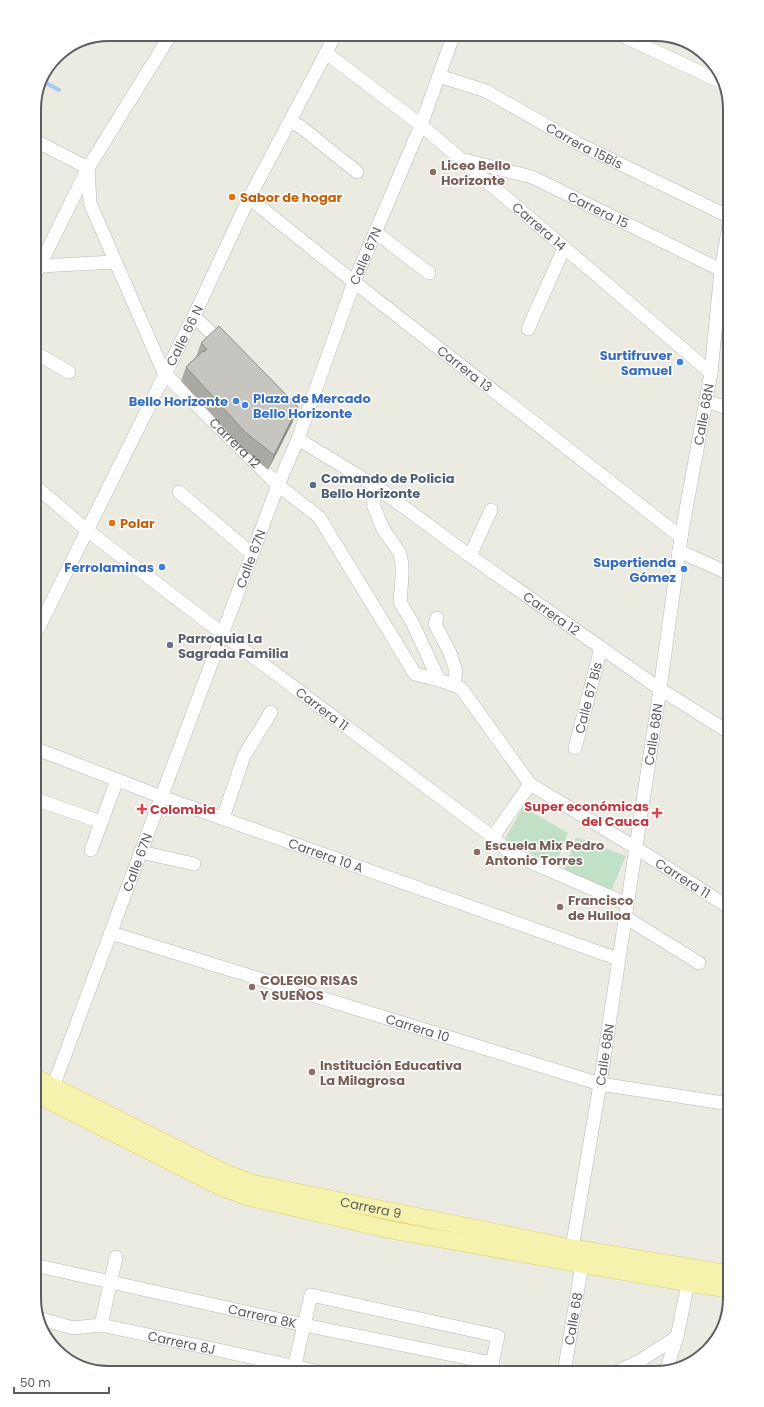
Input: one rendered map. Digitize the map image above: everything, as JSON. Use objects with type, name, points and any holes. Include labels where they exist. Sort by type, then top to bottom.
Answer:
[{"type":"main road","name":"Carrera 9","points":[[41,1081],[223,1172],[251,1183],[572,1248],[723,1273]]},
{"type":"main road","name":"Carrera 9","points":[[41,1097],[219,1186],[248,1197],[391,1230],[688,1284],[723,1289]]},
{"type":"street","points":[[41,264],[88,168],[167,41]]},
{"type":"street","name":"Calle 66 N","points":[[41,623],[194,316],[249,198],[332,41]]},
{"type":"street","name":"Calle 67N","points":[[53,1087],[278,485],[298,438],[354,282],[421,125],[452,41]]},
{"type":"street","points":[[634,41],[716,80]]},
{"type":"street","name":"Carrera 14","points":[[326,53],[421,125],[462,159],[711,373]]},
{"type":"street","name":"Carrera 15Bis","points":[[439,76],[486,91],[577,142],[723,214]]},
{"type":"street","points":[[290,121],[301,127],[357,172]]},
{"type":"street","points":[[41,144],[88,168]]},
{"type":"street","name":"Carrera 15","points":[[462,159],[532,177],[723,270]]},
{"type":"street","name":"Carrera 12","points":[[88,168],[90,202],[164,374],[278,485],[319,517],[415,674],[439,680],[461,688],[530,784],[636,848]]},
{"type":"street","name":"Carrera 13","points":[[249,198],[354,282],[681,536]]},
{"type":"street","points":[[375,232],[429,272]]},
{"type":"street","points":[[528,329],[564,248]]},
{"type":"street","points":[[41,271],[115,262]]},
{"type":"street","name":"Calle 68N","points":[[572,1248],[600,1084],[660,689],[681,536],[711,373],[723,286]]},
{"type":"street","points":[[194,316],[234,355]]},
{"type":"street","points":[[41,356],[69,372]]},
{"type":"street","points":[[706,401],[723,407]]},
{"type":"street","name":"Carrera 12","points":[[298,438],[377,487],[470,556],[601,648],[660,689],[723,729]]},
{"type":"street","points":[[377,487],[373,504],[383,529],[400,552],[402,565],[400,602],[412,622],[439,680]]},
{"type":"street","name":"Carrera 11","points":[[41,491],[88,531],[493,837],[510,853],[627,904]]},
{"type":"street","points":[[179,492],[252,554]]},
{"type":"street","points":[[470,556],[491,510]]},
{"type":"street","points":[[679,551],[723,571]]},
{"type":"street","points":[[437,618],[435,624],[450,653],[456,671],[454,685]]},
{"type":"street","name":"Calle 67 Bis","points":[[575,748],[601,648]]},
{"type":"street","points":[[223,818],[244,756],[271,712]]},
{"type":"street","name":"Carrera 10 A","points":[[41,751],[162,797],[618,959]]},
{"type":"street","points":[[91,850],[117,780]]},
{"type":"street","points":[[493,837],[530,784]]},
{"type":"street","points":[[41,801],[101,822]]},
{"type":"street","name":"Carrera 11","points":[[636,848],[723,904]]},
{"type":"street","points":[[141,852],[194,864]]},
{"type":"street","points":[[625,917],[699,963]]},
{"type":"street","name":"Carrera 10","points":[[111,933],[600,1084],[723,1103]]},
{"type":"street","points":[[101,1325],[116,1257]]},
{"type":"street","name":"Calle 68","points":[[565,1366],[582,1264]]},
{"type":"street","name":"Carrera 8K","points":[[41,1267],[482,1366]]},
{"type":"street","points":[[668,1365],[677,1337],[688,1284]]},
{"type":"street","points":[[295,1366],[311,1295],[498,1336],[491,1366]]},
{"type":"street","name":"Carrera 8J","points":[[45,1320],[73,1328],[101,1325],[281,1366]]},
{"type":"street","points":[[629,1366],[641,1360],[677,1337]]},
{"type":"green space","points":[[523,807],[568,833],[555,866],[505,839]]},
{"type":"green space","points":[[576,837],[626,856],[611,891],[563,873]]},
{"type":"building","name":"Bello Horizonte","points":[[219,326],[298,407],[274,455],[245,432],[186,367],[207,349],[201,343]]},
{"type":"waterway","points":[[46,83],[59,90]]},
{"type":"place","name":"Liceo Bello Horizonte","points":[[433,172]]},
{"type":"place","name":"Sabor de hogar","points":[[232,197]]},
{"type":"place","name":"Surtifruver Samuel","points":[[680,362]]},
{"type":"place","name":"Bello Horizonte","points":[[236,401]]},
{"type":"place","name":"Plaza de Mercado Bello Horizonte","points":[[245,405]]},
{"type":"place","name":"Comando de Policia Bello Horizonte","points":[[313,485]]},
{"type":"place","name":"Polar","points":[[112,523]]},
{"type":"place","name":"Ferrolaminas","points":[[162,567]]},
{"type":"place","name":"Supertienda Gómez","points":[[684,569]]},
{"type":"place","name":"Parroquia La Sagrada Familia","points":[[170,645]]},
{"type":"place","name":"Colombia","points":[[142,809]]},
{"type":"place","name":"Super económicas del Cauca","points":[[657,813]]},
{"type":"place","name":"Escuela Mix Pedro Antonio Torres","points":[[477,852]]},
{"type":"place","name":"Francisco de Hulloa","points":[[560,907]]},
{"type":"place","name":"COLEGIO RISAS Y SUEÑOS","points":[[252,987]]},
{"type":"place","name":"Institución Educativa La Milagrosa","points":[[312,1072]]}]
